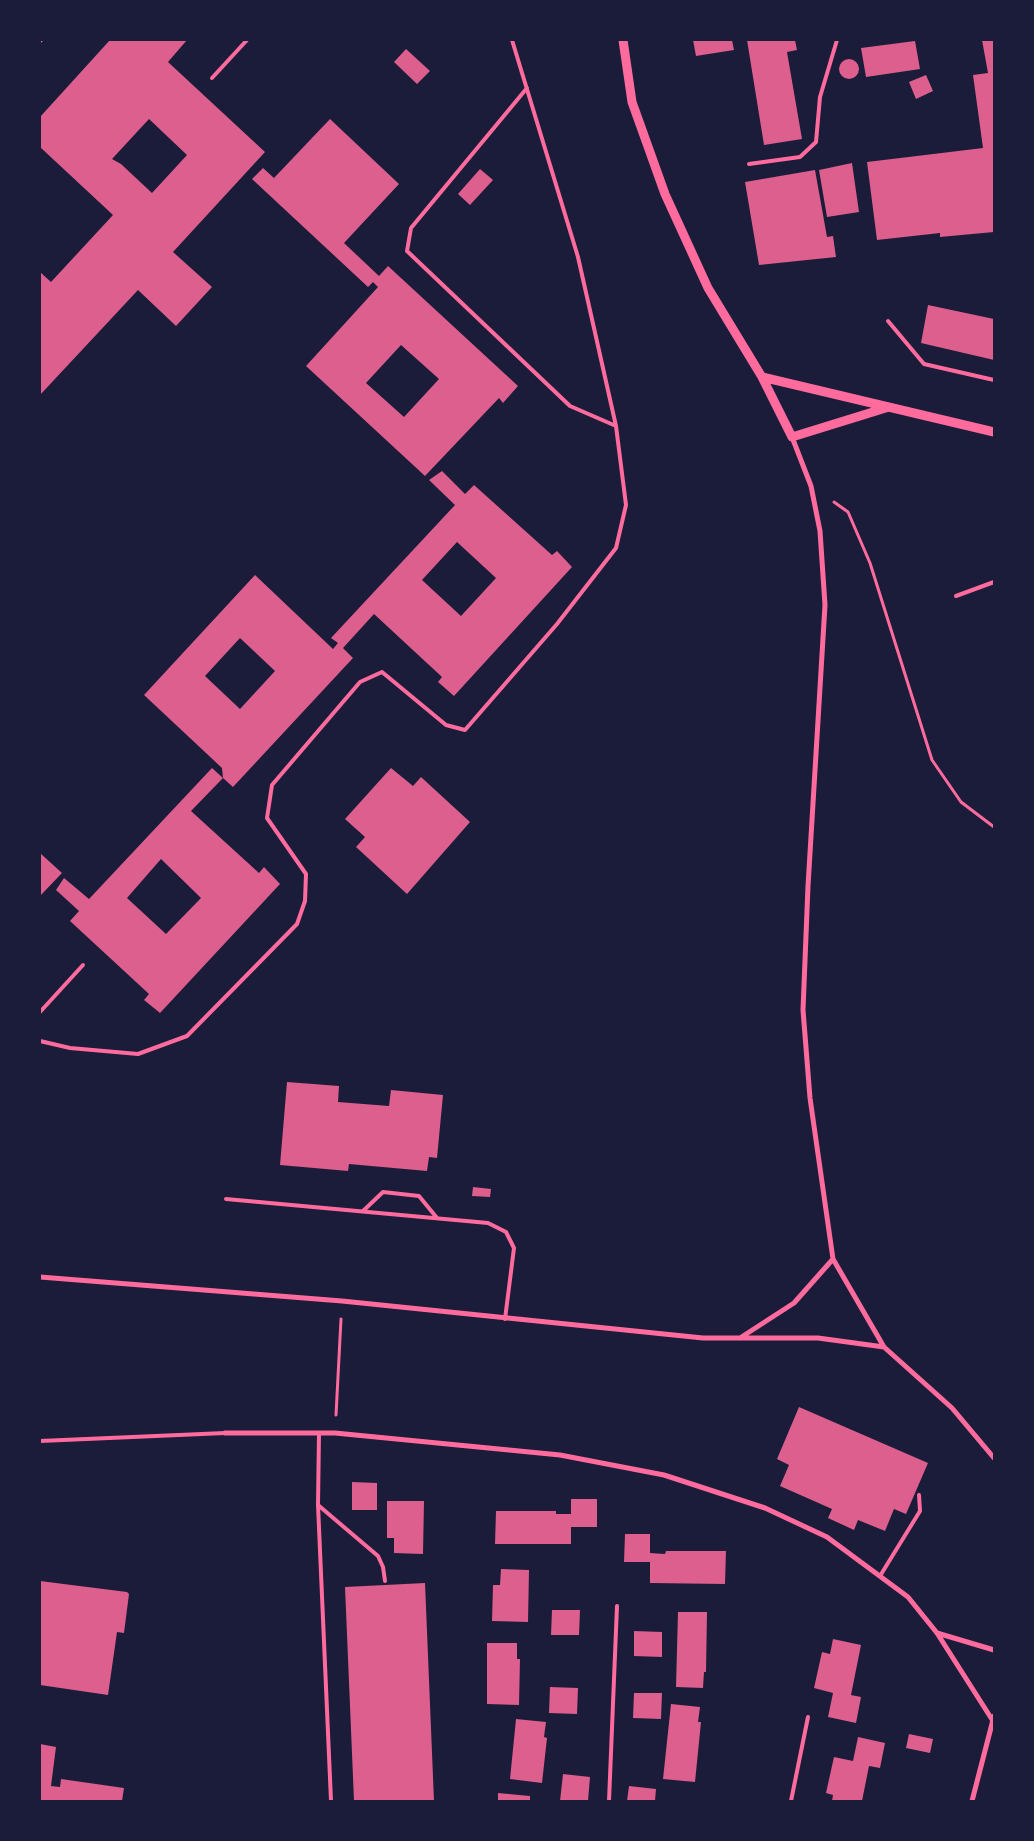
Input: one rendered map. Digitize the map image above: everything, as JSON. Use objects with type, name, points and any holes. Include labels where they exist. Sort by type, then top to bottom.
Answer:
[{"type":"street","points":[[623,40],[632,102],[665,194],[708,288],[762,377],[792,436],[811,486],[820,531],[825,605],[808,876],[803,1010],[810,1098],[833,1259],[884,1347],[952,1408],[986,1446],[994,1458]]},
{"type":"street","points":[[762,377],[994,432]]},
{"type":"street","points":[[792,436],[889,408]]},
{"type":"street","points":[[740,1338],[794,1303],[833,1259]]},
{"type":"street","points":[[40,1277],[342,1301],[703,1338],[818,1338],[884,1347]]},
{"type":"street","points":[[225,1433],[334,1433],[560,1455],[664,1475],[774,1512],[826,1537],[908,1597],[936,1633],[993,1718],[972,1801]]},
{"type":"street","points":[[936,1633],[994,1650]]},
{"type":"lane","points":[[212,78],[247,40]]},
{"type":"lane","points":[[40,1041],[70,1048],[138,1054],[187,1036],[297,924],[305,901],[306,874],[267,818],[272,786],[360,682],[382,672],[446,725],[465,730],[556,624],[616,548],[626,505],[616,426],[578,257],[512,40]]},
{"type":"lane","points":[[749,164],[800,157],[816,142],[820,97],[837,40]]},
{"type":"lane","points":[[527,88],[411,228],[407,251],[570,406],[616,426]]},
{"type":"lane","points":[[888,321],[924,364],[994,380]]},
{"type":"lane","points":[[956,596],[994,582]]},
{"type":"lane","points":[[40,1012],[83,965]]},
{"type":"lane","points":[[363,1212],[382,1192],[419,1196],[437,1218]]},
{"type":"lane","points":[[226,1199],[488,1222],[506,1232],[514,1248],[505,1319]]},
{"type":"lane","points":[[40,1441],[225,1433]]},
{"type":"lane","points":[[318,1433],[318,1505],[331,1801]]},
{"type":"lane","points":[[880,1576],[920,1511],[919,1495]]},
{"type":"lane","points":[[318,1505],[378,1556],[383,1567],[385,1581]]},
{"type":"lane","points":[[609,1801],[617,1606]]},
{"type":"lane","points":[[791,1801],[808,1717]]},
{"type":"path","points":[[811,486],[848,512],[861,538],[932,760],[961,802],[994,827]]},
{"type":"path","points":[[334,1433],[342,1301]]},
{"type":"building","points":[[110,40],[187,40],[168,62],[265,152],[173,252],[212,287],[176,326],[138,290],[40,395],[40,272],[51,282],[113,215],[40,147],[40,117]],"holes":[[[149,119],[187,155],[152,193],[121,164],[112,159]]]},
{"type":"building","points":[[693,40],[732,40],[734,50],[696,56]]},
{"type":"building","points":[[747,40],[795,40],[797,50],[787,52],[802,139],[764,145]]},
{"type":"building","points":[[982,40],[994,40],[994,232],[940,237],[940,233],[877,240],[867,162],[983,148],[973,75],[988,73]]},
{"type":"building","points":[[915,41],[920,69],[866,77],[861,48]]},
{"type":"building","points":[[406,49],[430,71],[417,84],[394,62]]},
{"type":"building","points":[[849,59],[856,62],[859,69],[856,76],[849,79],[842,76],[839,69],[842,62]]},
{"type":"building","points":[[926,75],[933,91],[916,99],[909,82]]},
{"type":"building","points":[[330,119],[399,184],[344,243],[379,276],[388,266],[518,386],[503,403],[499,398],[425,476],[306,366],[378,287],[373,282],[368,287],[252,179],[263,168],[274,178]],"holes":[[[401,345],[439,379],[404,417],[366,383]]]},
{"type":"building","points":[[852,163],[859,212],[827,217],[819,170]]},
{"type":"building","points":[[480,169],[493,180],[470,205],[458,194]]},
{"type":"building","points":[[815,170],[827,237],[833,236],[836,257],[759,265],[745,182]]},
{"type":"building","points":[[928,305],[994,319],[994,360],[921,343]]},
{"type":"building","points":[[442,471],[465,494],[474,485],[552,555],[557,551],[572,567],[454,696],[438,682],[442,677],[374,614],[343,648],[353,658],[233,787],[223,778],[222,768],[144,695],[255,575],[333,649],[338,643],[331,638],[455,505],[429,480]],"holes":[[[457,542],[496,578],[461,616],[422,580]],[[240,638],[275,671],[240,709],[205,676]]]},
{"type":"building","points":[[212,768],[223,778],[191,811],[259,873],[264,867],[280,884],[160,1013],[144,1000],[149,994],[70,921],[79,911],[56,890],[64,878],[89,899]],"holes":[[[161,859],[201,898],[166,934],[127,898]]]},
{"type":"building","points":[[391,768],[413,786],[421,777],[470,822],[407,894],[356,847],[365,837],[345,819]]},
{"type":"building","points":[[40,853],[62,873],[40,896]]},
{"type":"building","points":[[287,1082],[339,1086],[338,1102],[389,1106],[391,1090],[443,1095],[437,1158],[429,1157],[427,1171],[349,1164],[348,1171],[280,1165]]},
{"type":"building","points":[[473,1187],[491,1189],[490,1197],[472,1196]]},
{"type":"building","points":[[799,1407],[928,1463],[906,1514],[894,1509],[885,1531],[858,1520],[854,1530],[828,1518],[832,1509],[780,1486],[789,1465],[777,1459]]},
{"type":"building","points":[[352,1482],[377,1483],[377,1510],[352,1510]]},
{"type":"building","points":[[571,1499],[597,1499],[597,1527],[571,1527],[571,1544],[495,1544],[496,1511],[556,1511],[556,1514],[571,1514]]},
{"type":"building","points":[[387,1501],[424,1501],[423,1554],[394,1553],[394,1538],[387,1538]]},
{"type":"building","points":[[625,1534],[650,1534],[650,1553],[665,1554],[666,1551],[726,1551],[725,1584],[650,1583],[650,1562],[624,1562]]},
{"type":"building","points":[[501,1569],[529,1570],[528,1622],[492,1621],[493,1585],[500,1585]]},
{"type":"building","points":[[40,1581],[127,1592],[129,1594],[124,1633],[117,1632],[108,1695],[40,1685]]},
{"type":"building","points":[[425,1583],[434,1801],[354,1801],[345,1587]]},
{"type":"building","points":[[552,1610],[580,1610],[579,1635],[551,1635]]},
{"type":"building","points":[[678,1612],[707,1612],[706,1672],[704,1672],[703,1688],[676,1687]]},
{"type":"building","points":[[634,1631],[662,1632],[662,1657],[634,1656]]},
{"type":"building","points":[[833,1639],[861,1645],[851,1695],[861,1697],[856,1723],[828,1717],[833,1693],[814,1688],[822,1652],[830,1654]]},
{"type":"building","points":[[487,1643],[517,1643],[517,1659],[520,1659],[519,1705],[487,1704]]},
{"type":"building","points":[[550,1687],[578,1688],[577,1714],[549,1713]]},
{"type":"building","points":[[634,1693],[662,1693],[661,1719],[633,1718]]},
{"type":"building","points":[[671,1704],[700,1707],[698,1722],[701,1722],[695,1782],[663,1779]]},
{"type":"building","points":[[516,1719],[546,1722],[544,1737],[547,1738],[542,1783],[510,1779]]},
{"type":"building","points":[[909,1734],[933,1739],[930,1753],[906,1748]]},
{"type":"building","points":[[858,1737],[885,1743],[880,1768],[869,1766],[862,1801],[832,1801],[833,1795],[826,1793],[834,1757],[853,1761]]},
{"type":"building","points":[[40,1744],[56,1747],[51,1786],[60,1787],[61,1779],[124,1788],[122,1801],[40,1801]]},
{"type":"building","points":[[563,1774],[590,1777],[588,1801],[560,1801]]},
{"type":"building","points":[[629,1786],[656,1789],[655,1801],[627,1801]]},
{"type":"building","points":[[498,1793],[530,1796],[530,1801],[498,1801]]}]
